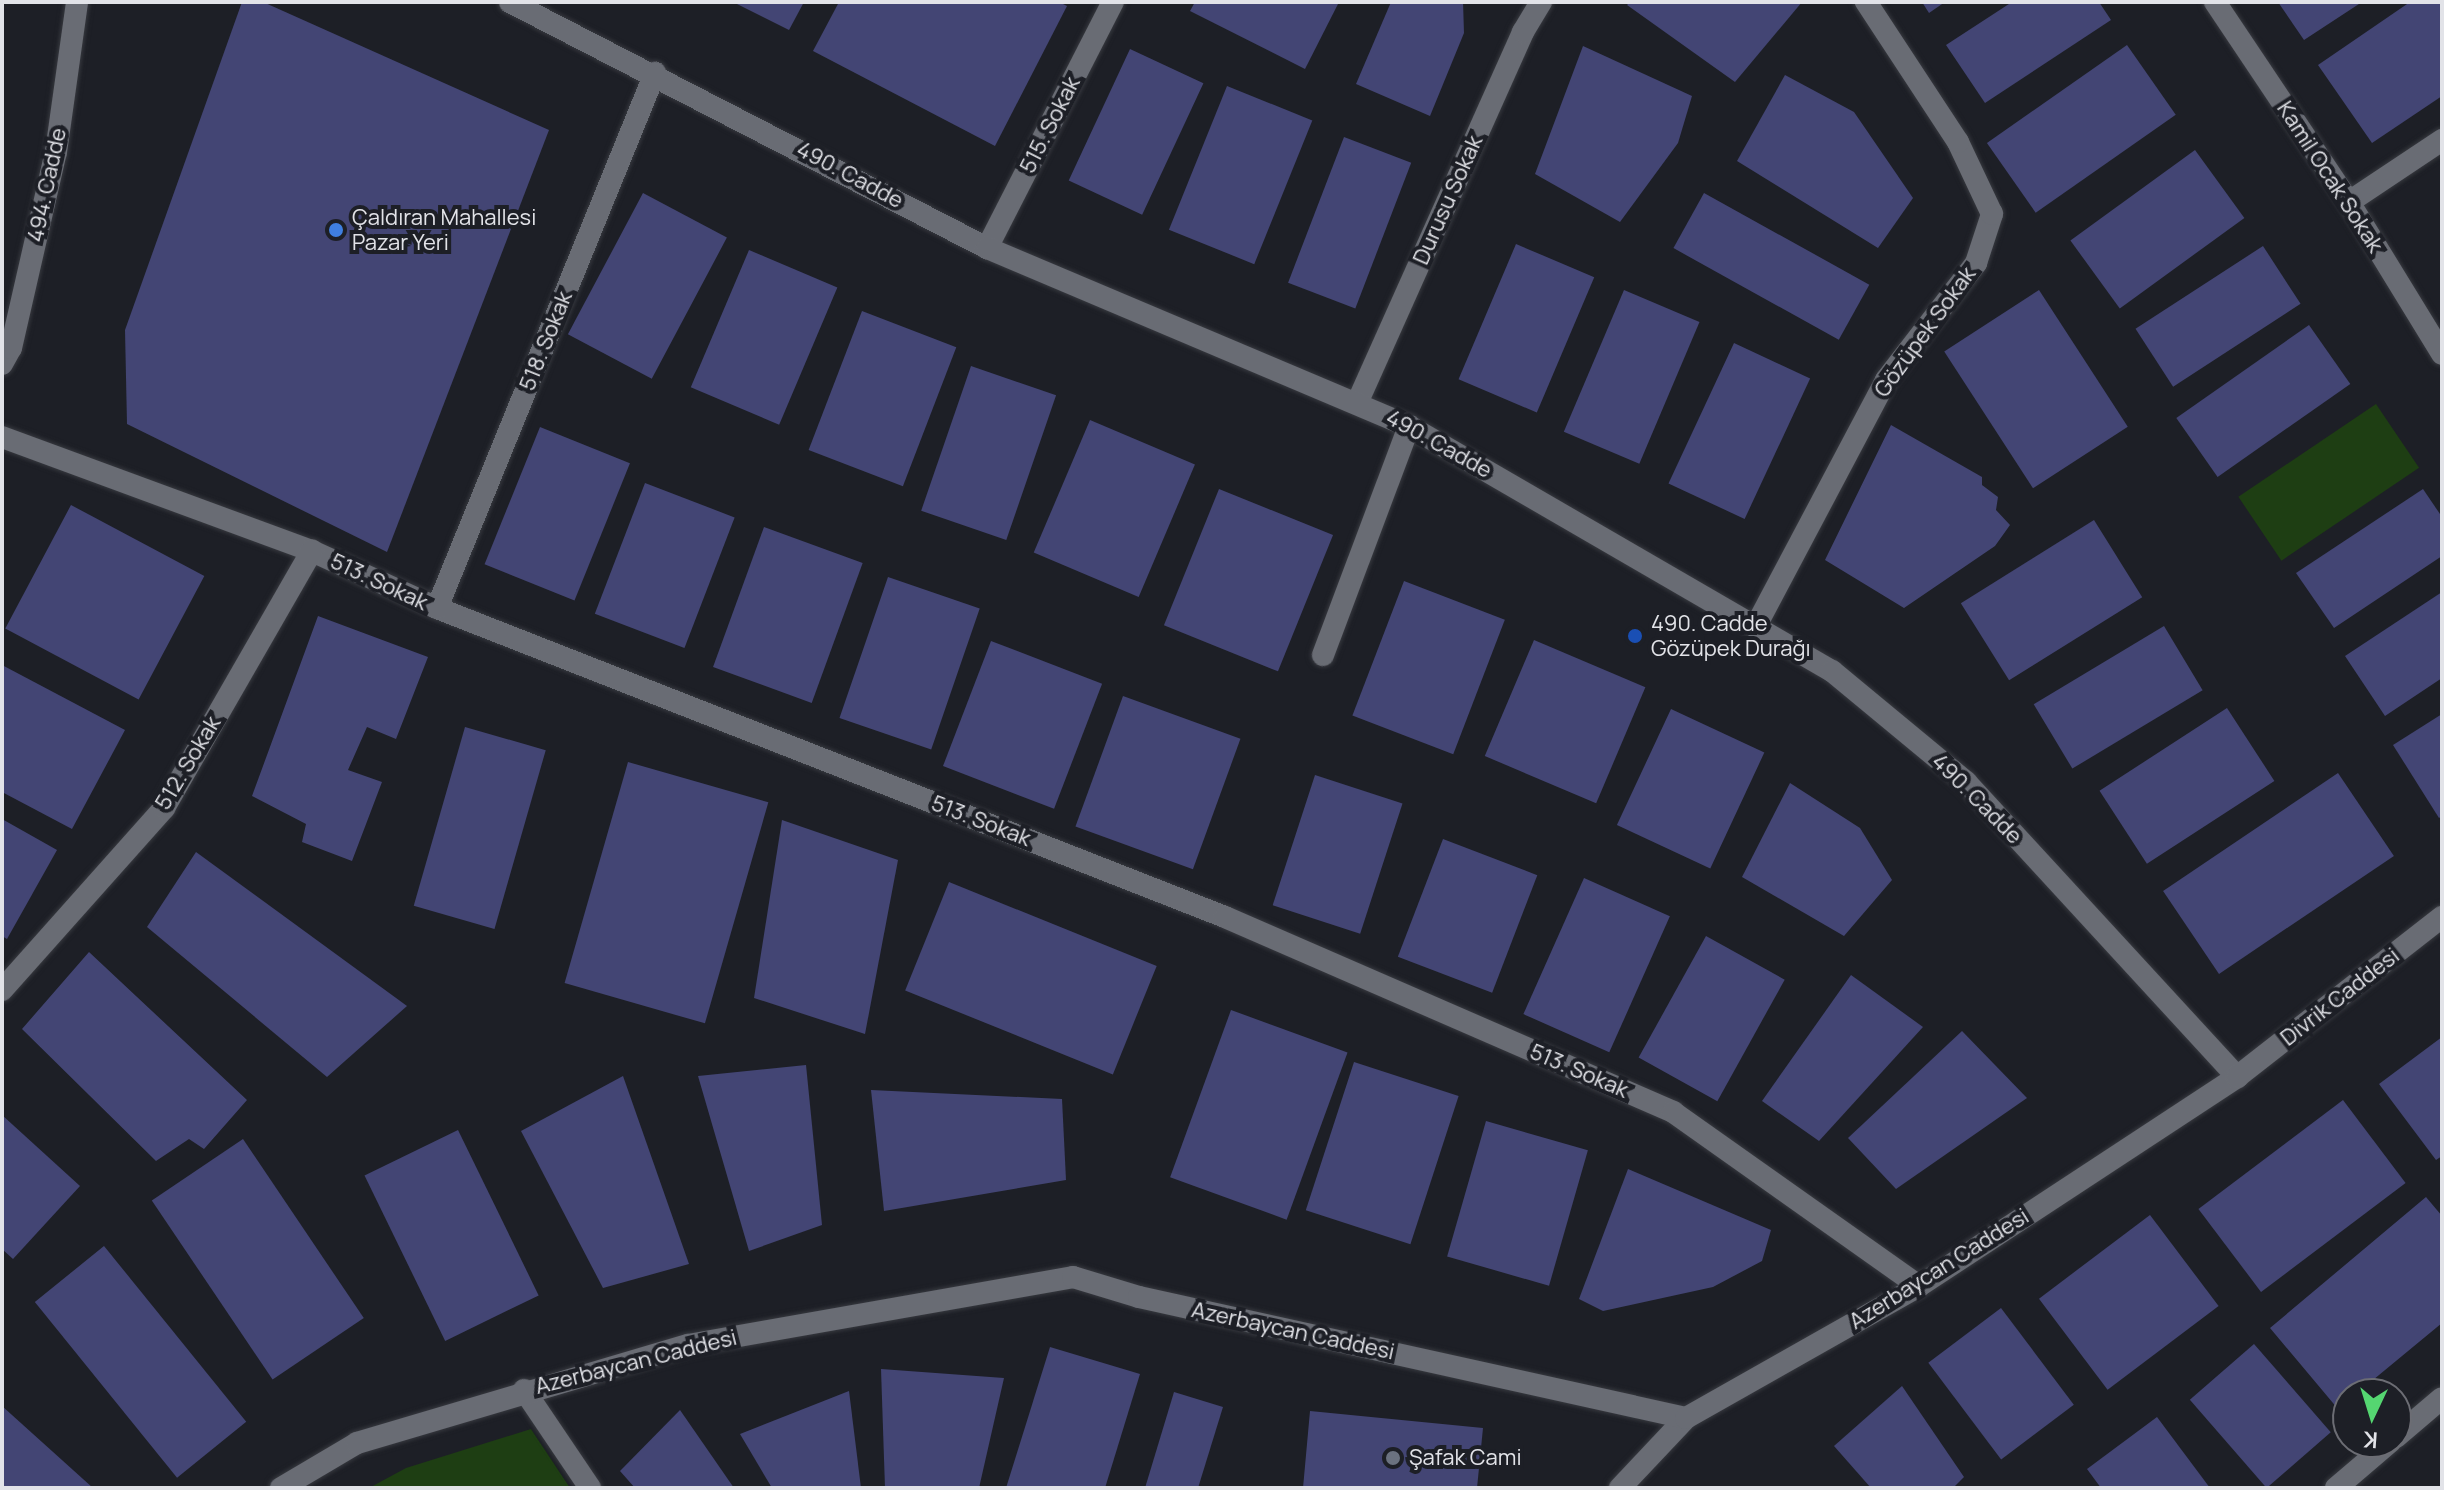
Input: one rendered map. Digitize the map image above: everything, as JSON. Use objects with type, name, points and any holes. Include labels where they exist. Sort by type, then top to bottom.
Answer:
[{"type":"street","name":"494. Cadde","points":[[2,364],[11,348],[56,152],[77,2]]},
{"type":"street","name":"490. Cadde","points":[[510,2],[655,73],[987,248],[1358,401],[1409,426],[1757,624],[1832,671],[1966,782],[2237,1077]]},
{"type":"street","name":"515. Sokak","points":[[987,248],[1113,2]]},
{"type":"street","name":"Durusu Sokak","points":[[1358,401],[1523,32],[1541,2]]},
{"type":"street","name":"Gözüpek Sokak","points":[[1757,624],[1886,380],[1976,263],[1992,214],[1958,142],[1866,2]]},
{"type":"street","name":"Kamil Ocak Sokak","points":[[2215,2],[2349,202],[2442,354]]},
{"type":"street","name":"518. Sokak","points":[[437,608],[655,73]]},
{"type":"street","points":[[2349,202],[2442,140]]},
{"type":"street","points":[[1323,655],[1409,426]]},
{"type":"street","name":"513. Sokak","points":[[2,437],[312,551],[437,608],[1225,917],[1673,1112],[1919,1286]]},
{"type":"street","name":"512. Sokak","points":[[2,990],[164,808],[312,551]]},
{"type":"street","name":"Divrik Caddesi","points":[[2237,1077],[2442,917]]},
{"type":"street","name":"Azerbaycan Caddesi","points":[[281,1488],[357,1443],[524,1390],[688,1345],[1073,1277],[1139,1297],[1686,1418],[1919,1286],[2237,1077]]},
{"type":"street","points":[[524,1390],[590,1488]]},
{"type":"street","points":[[2412,1423],[2442,1398]]},
{"type":"street","points":[[1620,1488],[1686,1418]]},
{"type":"street","points":[[2336,1488],[2371,1458]]},
{"type":"green space","points":[[2376,404],[2419,468],[2281,561],[2238,497]]},
{"type":"green space","points":[[531,1429],[570,1488],[369,1488],[406,1468]]},
{"type":"building","name":"Çaldıran Mahallesi Pazar Yeri","points":[[242,2],[263,2],[549,130],[387,552],[127,424],[125,330]]},
{"type":"building","points":[[733,2],[804,2],[789,30]]},
{"type":"building","points":[[839,2],[1059,2],[1067,6],[995,146],[813,51]]},
{"type":"building","points":[[1195,2],[1339,2],[1305,69],[1190,11]]},
{"type":"building","points":[[1391,2],[1463,2],[1464,33],[1430,116],[1356,84]]},
{"type":"building","points":[[1630,2],[1802,2],[1735,82],[1627,5]]},
{"type":"building","points":[[1922,2],[1945,2],[1929,13]]},
{"type":"building","points":[[2012,2],[2099,2],[2111,20],[1985,103],[1946,45]]},
{"type":"building","points":[[2278,2],[2362,2],[2304,40]]},
{"type":"building","points":[[2410,2],[2442,2],[2442,96],[2372,143],[2318,65]]},
{"type":"building","points":[[2127,45],[2176,115],[2036,213],[1987,143]]},
{"type":"building","points":[[1583,46],[1692,96],[1678,143],[1620,222],[1535,174]]},
{"type":"building","points":[[1130,49],[1203,83],[1142,215],[1069,180]]},
{"type":"building","points":[[1785,75],[1854,112],[1913,198],[1878,248],[1737,161]]},
{"type":"building","points":[[1227,86],[1312,120],[1254,264],[1169,230]]},
{"type":"building","points":[[1344,137],[1411,163],[1355,308],[1288,283]]},
{"type":"building","points":[[2195,150],[2244,218],[2120,308],[2070,241]]},
{"type":"building","points":[[643,193],[727,238],[652,379],[568,334]]},
{"type":"building","points":[[1704,193],[1869,285],[1839,340],[1673,248]]},
{"type":"building","points":[[1516,244],[1594,277],[1537,413],[1459,379]]},
{"type":"building","points":[[2263,246],[2301,304],[2173,387],[2136,329]]},
{"type":"building","points":[[749,250],[837,288],[779,425],[691,387]]},
{"type":"building","points":[[1624,290],[1699,322],[1639,464],[1564,432]]},
{"type":"building","points":[[2039,290],[2128,427],[2033,488],[1944,352]]},
{"type":"building","points":[[862,311],[956,347],[903,486],[809,450]]},
{"type":"building","points":[[2309,325],[2350,384],[2218,477],[2176,418]]},
{"type":"building","points":[[1734,343],[1810,378],[1745,519],[1668,483]]},
{"type":"building","points":[[971,366],[1056,395],[1006,540],[921,511]]},
{"type":"building","points":[[1090,420],[1195,465],[1139,597],[1034,553]]},
{"type":"building","points":[[1891,425],[1982,477],[1982,485],[1998,497],[1996,510],[2010,525],[1995,546],[1904,608],[1825,560]]},
{"type":"building","points":[[540,427],[630,463],[574,601],[485,564]]},
{"type":"building","points":[[645,483],[735,517],[684,648],[595,614]]},
{"type":"building","points":[[1219,489],[1333,535],[1278,671],[1164,625]]},
{"type":"building","points":[[2423,489],[2442,517],[2442,556],[2334,628],[2296,573]]},
{"type":"building","points":[[71,505],[204,576],[139,700],[5,629]]},
{"type":"building","points":[[2094,520],[2142,597],[2009,680],[1961,603]]},
{"type":"building","points":[[764,527],[863,563],[812,703],[713,667]]},
{"type":"building","points":[[888,577],[980,609],[931,749],[839,718]]},
{"type":"building","points":[[1404,581],[1505,620],[1453,754],[1352,715]]},
{"type":"building","points":[[2442,592],[2442,678],[2385,716],[2345,656]]},
{"type":"building","points":[[318,616],[428,657],[396,739],[367,727],[348,770],[382,782],[352,861],[302,842],[306,824],[252,796]]},
{"type":"building","points":[[2164,626],[2203,690],[2072,769],[2034,704]]},
{"type":"building","points":[[1534,640],[1645,687],[1596,803],[1485,756]]},
{"type":"building","points":[[991,641],[1102,684],[1054,809],[943,766]]},
{"type":"building","points":[[2,665],[125,730],[72,829],[2,792]]},
{"type":"building","points":[[1123,696],[1240,739],[1193,869],[1075,827]]},
{"type":"building","points":[[2227,708],[2274,781],[2147,864],[2100,791]]},
{"type":"building","points":[[1671,709],[1764,753],[1710,869],[1617,825]]},
{"type":"building","points":[[2442,714],[2442,816],[2439,818],[2393,745]]},
{"type":"building","points":[[465,727],[546,750],[494,929],[414,906]]},
{"type":"building","points":[[628,762],[768,802],[705,1023],[565,983]]},
{"type":"building","points":[[2338,773],[2394,856],[2219,974],[2163,891]]},
{"type":"building","points":[[1315,775],[1402,803],[1360,934],[1273,905]]},
{"type":"building","points":[[1790,783],[1860,828],[1892,880],[1844,936],[1742,877]]},
{"type":"building","points":[[2,819],[57,850],[7,939],[2,936]]},
{"type":"building","points":[[782,820],[898,860],[865,1034],[754,998]]},
{"type":"building","points":[[1443,839],[1537,875],[1492,993],[1398,957]]},
{"type":"building","points":[[196,852],[407,1006],[327,1077],[147,927]]},
{"type":"building","points":[[1584,878],[1670,916],[1609,1052],[1523,1014]]},
{"type":"building","points":[[949,882],[1157,966],[1113,1074],[905,990]]},
{"type":"building","points":[[1706,936],[1785,980],[1717,1101],[1639,1058]]},
{"type":"building","points":[[89,952],[247,1100],[204,1149],[189,1139],[156,1161],[22,1029]]},
{"type":"building","points":[[1851,975],[1923,1027],[1819,1141],[1762,1101]]},
{"type":"building","points":[[1231,1010],[1348,1052],[1287,1220],[1170,1177]]},
{"type":"building","points":[[1962,1031],[2027,1098],[1896,1189],[1848,1138]]},
{"type":"building","points":[[2442,1037],[2442,1156],[2436,1160],[2379,1084]]},
{"type":"building","points":[[1354,1062],[1459,1096],[1410,1244],[1306,1210]]},
{"type":"building","points":[[806,1065],[822,1225],[749,1251],[698,1076]]},
{"type":"building","points":[[623,1076],[689,1264],[603,1288],[521,1131]]},
{"type":"building","points":[[871,1090],[1062,1099],[1066,1180],[884,1211]]},
{"type":"building","points":[[2343,1100],[2406,1183],[2261,1292],[2198,1209]]},
{"type":"building","points":[[2,1115],[80,1186],[13,1259],[2,1249]]},
{"type":"building","points":[[1486,1121],[1588,1150],[1549,1286],[1447,1257]]},
{"type":"building","points":[[458,1130],[539,1295],[445,1341],[365,1176]]},
{"type":"building","points":[[243,1139],[364,1318],[273,1380],[152,1201]]},
{"type":"building","points":[[1628,1169],[1771,1230],[1762,1261],[1713,1287],[1603,1311],[1579,1299]]},
{"type":"building","points":[[2426,1197],[2442,1216],[2442,1323],[2375,1378],[2332,1378],[2332,1402],[2270,1328]]},
{"type":"building","points":[[2150,1215],[2219,1306],[2108,1390],[2039,1299]]},
{"type":"building","points":[[104,1246],[246,1422],[177,1478],[35,1302]]},
{"type":"building","points":[[2001,1308],[2074,1405],[2001,1459],[1928,1363]]},
{"type":"building","points":[[2254,1344],[2331,1432],[2267,1488],[2190,1400]]},
{"type":"building","points":[[1050,1347],[1140,1374],[1105,1488],[1006,1488]]},
{"type":"building","points":[[881,1369],[1004,1378],[979,1488],[885,1488]]},
{"type":"building","points":[[1902,1386],[1964,1477],[1953,1488],[1871,1488],[1834,1446]]},
{"type":"building","points":[[849,1391],[861,1488],[772,1488],[740,1434]]},
{"type":"building","points":[[1174,1392],[1223,1407],[1198,1488],[1145,1488]]},
{"type":"building","points":[[2,1406],[93,1488],[2,1488]]},
{"type":"building","points":[[680,1410],[734,1488],[635,1488],[620,1471]]},
{"type":"building","name":"Şafak Cami","points":[[1310,1411],[1483,1428],[1477,1488],[1303,1488]]},
{"type":"building","points":[[2157,1417],[2210,1488],[2101,1488],[2087,1469]]},
{"type":"place","name":"Çaldıran Mahallesi Pazar Yeri","points":[[336,230]]},
{"type":"place","name":"490. Cadde Gözüpek Durağı","points":[[1635,636]]},
{"type":"place","name":"Şafak Cami","points":[[1393,1458]]}]
